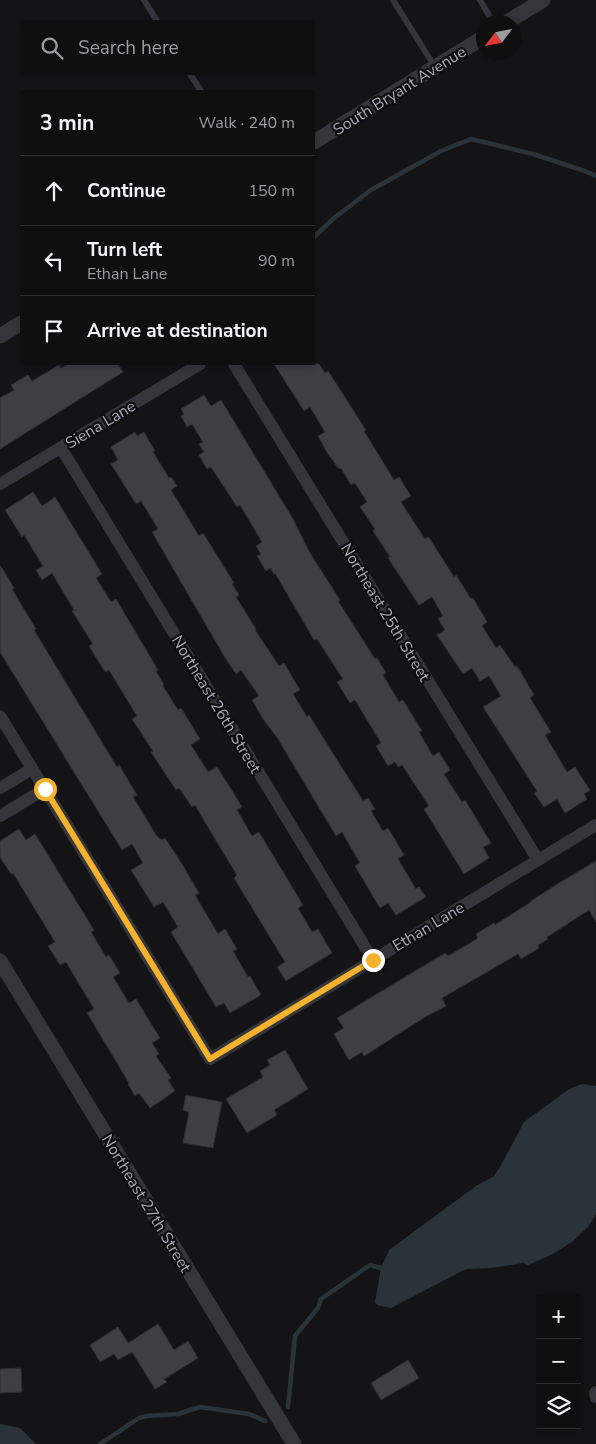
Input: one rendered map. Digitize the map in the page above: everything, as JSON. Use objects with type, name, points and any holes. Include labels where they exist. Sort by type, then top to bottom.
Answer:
[{"type":"street","points":[[518,15],[543,0]]},
{"type":"street","name":"South Bryant Avenue","points":[[315,141],[476,42]]},
{"type":"street","points":[[0,336],[20,324]]},
{"type":"street","name":"Siena Lane","points":[[0,484],[198,365]]},
{"type":"street","name":"Northeast 25th Street","points":[[235,365],[538,860]]},
{"type":"street","name":"Northeast 26th Street","points":[[61,448],[373,960]]},
{"type":"street","points":[[0,716],[45,789],[0,816]]},
{"type":"street","points":[[0,788],[32,769]]},
{"type":"street","name":"Ethan Lane","points":[[45,789],[210,1059],[596,825]]},
{"type":"street","name":"Northeast 27th Street","points":[[0,961],[294,1444]]},
{"type":"lane","points":[[144,0],[156,20]]},
{"type":"lane","points":[[393,0],[436,67]]},
{"type":"lane","points":[[480,0],[489,15]]},
{"type":"lane","points":[[191,75],[200,90]]},
{"type":"shaded area","points":[[582,1084],[596,1086],[596,1214],[588,1227],[572,1242],[551,1255],[528,1265],[523,1263],[492,1268],[466,1269],[391,1308],[377,1305],[375,1302],[381,1268],[389,1250],[476,1186],[494,1176],[524,1122],[569,1089]]},
{"type":"shaded area","points":[[0,1424],[20,1428],[36,1444],[0,1444]]},
{"type":"building","points":[[319,364],[325,373],[328,371],[366,430],[364,431],[394,480],[399,477],[411,496],[401,502],[425,539],[428,537],[430,539],[454,577],[456,575],[471,599],[473,598],[487,622],[482,626],[496,648],[500,645],[515,667],[517,666],[534,695],[530,698],[551,732],[545,735],[567,772],[575,767],[590,790],[584,794],[587,799],[565,813],[557,799],[544,807],[534,793],[537,791],[483,707],[501,696],[489,676],[480,681],[472,668],[463,674],[437,635],[445,630],[438,619],[443,616],[432,597],[419,605],[388,558],[390,557],[373,531],[375,529],[360,507],[367,502],[355,483],[351,485],[341,468],[339,469],[328,454],[318,436],[325,432],[310,407],[304,411],[275,365]]},
{"type":"building","points":[[59,365],[61,368],[67,365],[119,365],[123,372],[0,449],[0,398],[14,390],[11,385],[28,375],[32,381]]},
{"type":"building","points":[[204,395],[211,406],[221,400],[293,519],[310,553],[340,600],[338,601],[386,673],[383,675],[399,702],[403,700],[422,731],[419,732],[433,756],[439,752],[450,770],[444,774],[462,802],[465,800],[491,843],[483,847],[489,858],[464,874],[424,809],[429,806],[402,765],[398,767],[395,762],[388,766],[376,746],[381,743],[355,700],[350,703],[337,682],[343,679],[317,639],[314,640],[275,573],[270,568],[266,571],[257,556],[261,554],[256,546],[262,542],[240,505],[237,507],[211,467],[207,469],[199,455],[204,452],[199,444],[203,442],[192,424],[187,427],[181,416],[184,414],[181,409]]},
{"type":"building","points":[[135,432],[137,436],[144,432],[155,451],[153,452],[169,478],[171,477],[177,486],[171,490],[199,536],[203,533],[234,583],[232,584],[239,595],[236,597],[255,630],[279,666],[284,663],[300,690],[293,694],[307,717],[309,715],[363,801],[368,798],[375,809],[371,811],[383,831],[388,828],[404,855],[398,859],[416,889],[419,887],[426,897],[396,915],[388,903],[380,908],[355,866],[360,863],[342,832],[336,836],[278,739],[252,700],[259,696],[241,670],[236,674],[224,656],[152,532],[158,529],[141,501],[136,504],[111,464],[118,460],[111,447]]},
{"type":"building","points":[[33,492],[42,506],[55,497],[102,574],[96,578],[111,602],[116,599],[158,670],[156,671],[163,686],[178,710],[181,708],[200,739],[191,745],[208,772],[217,767],[242,807],[237,810],[252,836],[259,832],[303,905],[298,908],[312,932],[318,929],[332,953],[286,981],[277,967],[285,962],[234,878],[237,875],[195,805],[192,807],[179,788],[176,790],[151,752],[153,751],[132,719],[137,716],[109,670],[105,672],[89,646],[93,644],[72,611],[74,610],[52,573],[42,580],[36,570],[43,566],[24,535],[22,537],[5,510]]},
{"type":"building","points":[[0,565],[36,629],[34,630],[117,767],[119,765],[137,795],[133,797],[156,835],[161,840],[165,838],[182,864],[199,893],[195,895],[218,934],[225,929],[237,949],[233,951],[261,995],[230,1013],[224,1003],[216,1007],[171,932],[178,927],[163,902],[154,907],[131,870],[143,863],[132,844],[122,850],[0,652]]},
{"type":"building","points":[[19,829],[26,840],[35,834],[94,930],[91,932],[106,957],[109,955],[120,973],[113,977],[129,1003],[136,999],[160,1038],[152,1043],[159,1054],[156,1056],[171,1078],[168,1080],[175,1091],[150,1108],[139,1093],[135,1096],[87,1013],[94,1009],[66,962],[60,965],[48,946],[55,942],[13,873],[11,874],[0,857],[0,841]]},
{"type":"building","points":[[596,861],[596,922],[589,910],[547,937],[548,939],[538,945],[539,948],[521,959],[518,954],[442,998],[446,1006],[425,1017],[364,1056],[362,1052],[349,1060],[334,1034],[344,1028],[337,1018],[445,953],[448,956],[467,945],[478,938],[476,934],[494,923],[495,925]]},
{"type":"building","points":[[285,1050],[308,1089],[274,1110],[277,1115],[247,1133],[226,1099],[263,1077],[260,1071],[270,1065],[267,1060]]},
{"type":"building","points":[[186,1095],[222,1102],[213,1148],[183,1143],[189,1112],[183,1110]]},
{"type":"building","points":[[158,1324],[174,1350],[188,1341],[198,1358],[164,1379],[167,1382],[155,1389],[132,1352],[118,1360],[114,1354],[100,1362],[90,1345],[118,1327],[128,1343]]},
{"type":"building","points":[[408,1360],[419,1378],[381,1400],[371,1383]]},
{"type":"building","points":[[21,1368],[22,1392],[0,1393],[0,1369]]},
{"type":"waterway","points":[[315,236],[334,218],[371,190],[441,151],[471,139],[533,154],[596,176]]},
{"type":"waterway","points":[[288,1407],[295,1336],[318,1308],[321,1299],[370,1265],[381,1268],[385,1266]]},
{"type":"waterway","points":[[100,1444],[139,1418],[178,1414],[200,1407],[249,1414],[265,1421]]},
{"type":"route","points":[[45,789],[210,1059],[373,960]]}]
